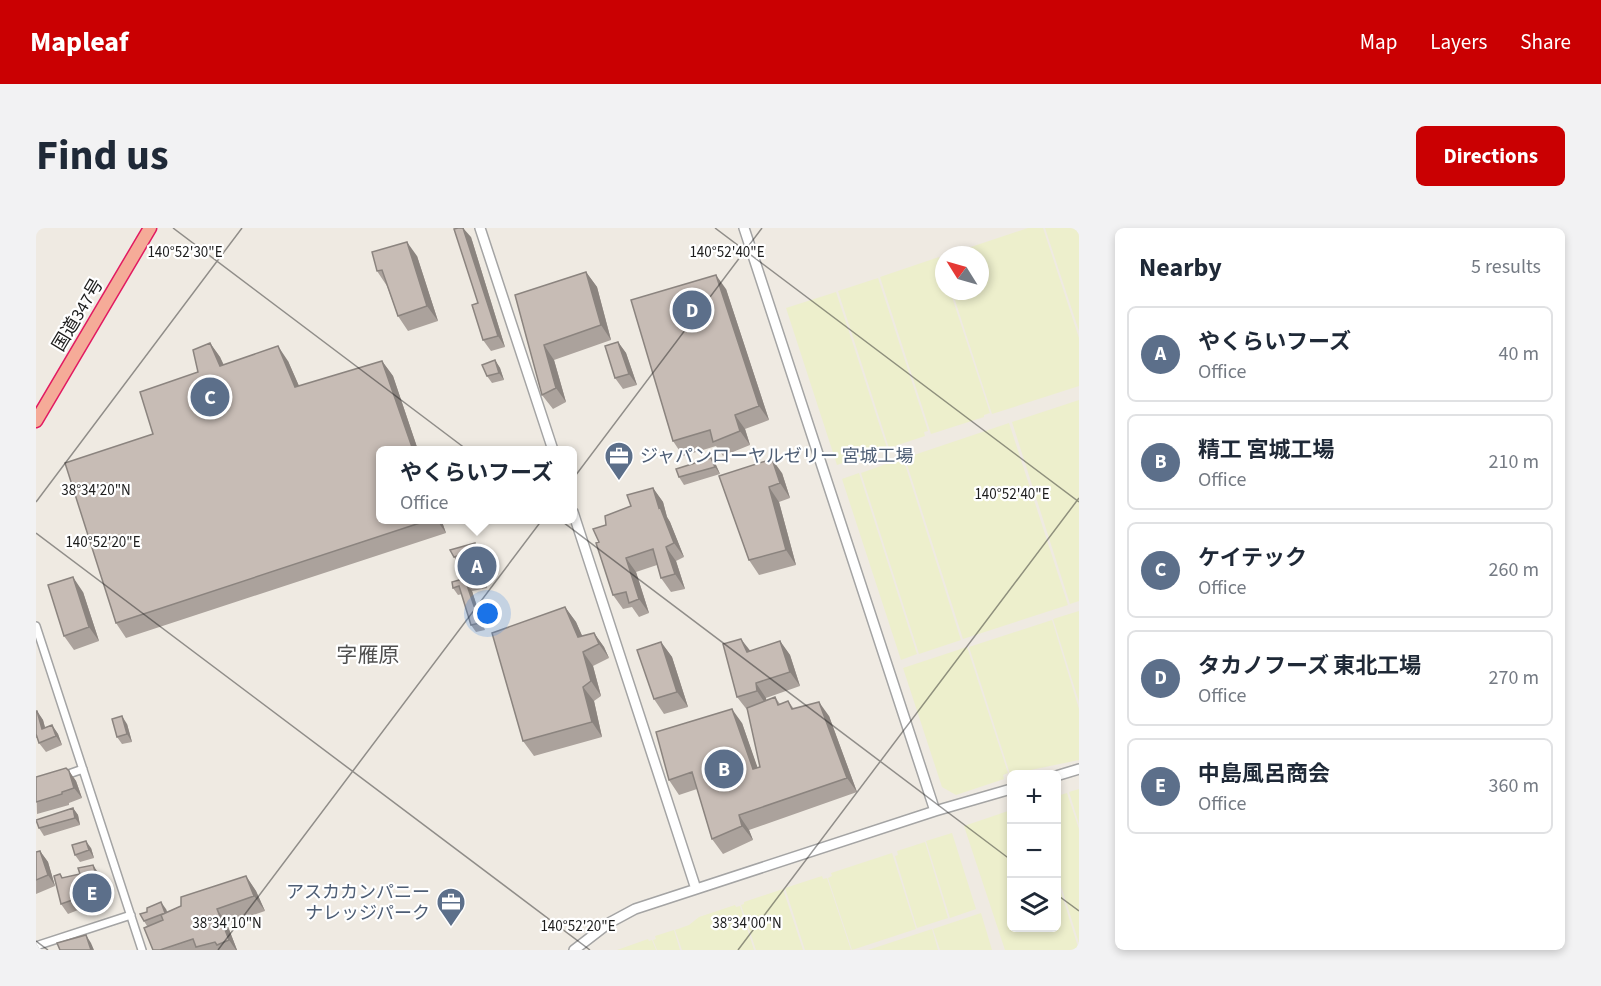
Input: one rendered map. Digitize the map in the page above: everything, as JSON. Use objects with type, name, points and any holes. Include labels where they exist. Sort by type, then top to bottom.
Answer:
[{"type":"highway","name":"国道347号","points":[[36,421],[150,228]]},
{"type":"street","points":[[480,228],[552,446]]},
{"type":"street","points":[[744,228],[934,811]]},
{"type":"street","points":[[577,524],[696,889]]},
{"type":"street","points":[[36,626],[142,950]]},
{"type":"street","points":[[55,778],[83,769]]},
{"type":"street","points":[[1061,774],[1079,769]]},
{"type":"street","points":[[574,950],[609,923],[626,914],[934,811],[1007,790]]},
{"type":"street","points":[[36,946],[131,915]]},
{"type":"green space","points":[[1028,228],[1043,228],[1079,338],[1079,386],[992,414],[955,300],[989,300],[989,246],[974,246]]},
{"type":"green space","points":[[1045,228],[1079,228],[1079,331]]},
{"type":"green space","points":[[935,258],[935,300],[953,300],[990,413],[931,434],[880,277]]},
{"type":"green space","points":[[878,278],[928,431],[924,432],[925,436],[889,448],[838,291]]},
{"type":"green space","points":[[836,292],[887,448],[837,465],[786,308]]},
{"type":"green space","points":[[1079,400],[1079,601],[1070,604],[1012,422]]},
{"type":"green space","points":[[1009,423],[1068,605],[963,639],[905,458]]},
{"type":"green space","points":[[903,458],[961,640],[919,654],[861,473]]},
{"type":"green space","points":[[859,473],[917,654],[901,660],[842,479]]},
{"type":"green space","points":[[1079,611],[1079,702],[1053,619]]},
{"type":"green space","points":[[1052,620],[1079,709],[1079,760],[1030,770],[1009,770],[969,647]]},
{"type":"green space","points":[[967,647],[1007,770],[1007,773],[1003,775],[1004,779],[956,795],[942,787],[903,668]]},
{"type":"green space","points":[[1079,789],[1079,824],[1069,792]]},
{"type":"green space","points":[[1067,793],[1079,829],[1079,943],[1061,886],[1061,795]]},
{"type":"green space","points":[[1007,811],[1007,932],[1061,932],[1061,892],[1079,950],[1005,950],[964,826]]},
{"type":"green space","points":[[952,833],[976,909],[950,918],[926,841]]},
{"type":"green space","points":[[925,842],[948,918],[917,928],[895,856],[898,855],[897,851]]},
{"type":"green space","points":[[892,853],[916,929],[852,950],[828,878],[832,876],[831,873]]},
{"type":"green space","points":[[822,876],[823,879],[827,878],[851,950],[805,950],[785,888]]},
{"type":"green space","points":[[783,889],[803,950],[756,950],[741,905]]},
{"type":"green space","points":[[735,905],[740,906],[754,950],[682,950],[675,930],[689,925],[699,917]]},
{"type":"green space","points":[[981,913],[992,950],[940,950],[933,929]]},
{"type":"green space","points":[[932,929],[938,950],[868,950]]},
{"type":"green space","points":[[674,930],[680,950],[657,950],[653,940],[656,939],[655,936]]},
{"type":"green space","points":[[648,939],[652,940],[656,950],[617,950]]},
{"type":"building","points":[[463,228],[498,336],[483,340],[472,305],[478,303],[454,229]]},
{"type":"building","points":[[407,242],[427,306],[398,316],[382,270],[377,271],[372,252]]},
{"type":"building","points":[[586,272],[601,325],[544,345],[556,388],[542,395],[515,295]]},
{"type":"building","points":[[716,275],[759,406],[735,415],[740,431],[713,442],[710,430],[673,441],[631,300]]},
{"type":"building","points":[[618,342],[629,374],[615,378],[605,346]]},
{"type":"building","points":[[210,343],[220,366],[278,346],[295,387],[382,361],[412,446],[376,446],[376,524],[417,524],[116,623],[65,463],[153,434],[140,392],[198,372],[193,350]]},
{"type":"building","points":[[495,360],[499,373],[487,376],[482,365]]},
{"type":"building","points":[[711,458],[715,467],[679,477],[676,469]]},
{"type":"building","points":[[772,459],[780,483],[769,487],[786,550],[749,560],[719,476]]},
{"type":"building","points":[[653,488],[674,543],[666,547],[675,574],[661,578],[653,549],[626,558],[639,599],[629,603],[626,592],[613,595],[596,543],[599,542],[593,529],[606,525],[605,516],[631,506],[627,495]]},
{"type":"building","points":[[475,543],[477,559],[471,561],[468,553],[454,557],[450,550]]},
{"type":"building","points":[[479,570],[482,581],[467,585],[474,606],[491,602],[494,613],[478,618],[480,623],[471,625],[459,586],[453,588],[452,582],[473,576],[472,572]]},
{"type":"building","points":[[73,577],[89,627],[64,636],[48,585]]},
{"type":"building","points":[[565,607],[578,637],[594,633],[599,644],[583,652],[591,681],[583,687],[592,722],[523,741],[492,633]]},
{"type":"building","points":[[741,639],[747,652],[780,641],[790,672],[756,683],[757,691],[737,697],[723,644]]},
{"type":"building","points":[[661,642],[677,692],[654,699],[637,650]]},
{"type":"building","points":[[775,697],[778,705],[788,701],[792,709],[819,702],[847,778],[739,815],[742,826],[712,839],[692,772],[669,780],[656,732],[732,709],[753,769],[760,767],[747,708]]},
{"type":"building","points":[[36,711],[42,729],[52,725],[56,736],[39,743],[36,734]]},
{"type":"building","points":[[122,716],[127,734],[117,737],[112,719]]},
{"type":"building","points":[[66,768],[74,788],[36,802],[36,777]]},
{"type":"building","points":[[73,808],[75,818],[39,828],[36,820]]},
{"type":"building","points":[[86,841],[89,850],[75,855],[72,845]]},
{"type":"building","points":[[40,851],[48,875],[36,880],[36,852]]},
{"type":"building","points":[[93,865],[100,886],[80,893],[81,897],[61,904],[54,876],[60,874],[62,878],[80,874],[78,868]]},
{"type":"building","points":[[246,876],[254,896],[217,909],[229,940],[217,945],[215,942],[196,947],[193,939],[160,950],[153,950],[144,928],[163,920],[161,915],[181,906],[181,897]]},
{"type":"building","points":[[161,902],[165,913],[144,921],[140,914]]},
{"type":"building","points":[[86,935],[91,950],[60,950],[57,943]]},
{"type":"place","name":"タカノフーズ 東北工場","points":[[692,310]]},
{"type":"place","name":"ケイテック","points":[[210,397]]},
{"type":"place","name":"ジャパンローヤルゼリー 宮城工場","points":[[619,482]]},
{"type":"place","name":"やくらいフーズ","points":[[477,566]]},
{"type":"place","name":"精工 宮城工場","points":[[724,769]]},
{"type":"place","name":"中島風呂商会","points":[[92,893]]},
{"type":"place","name":"アスカカンパニー ナレッジパーク","points":[[451,928]]},
{"type":"district","name":"字雁原","points":[[368,655]]}]
